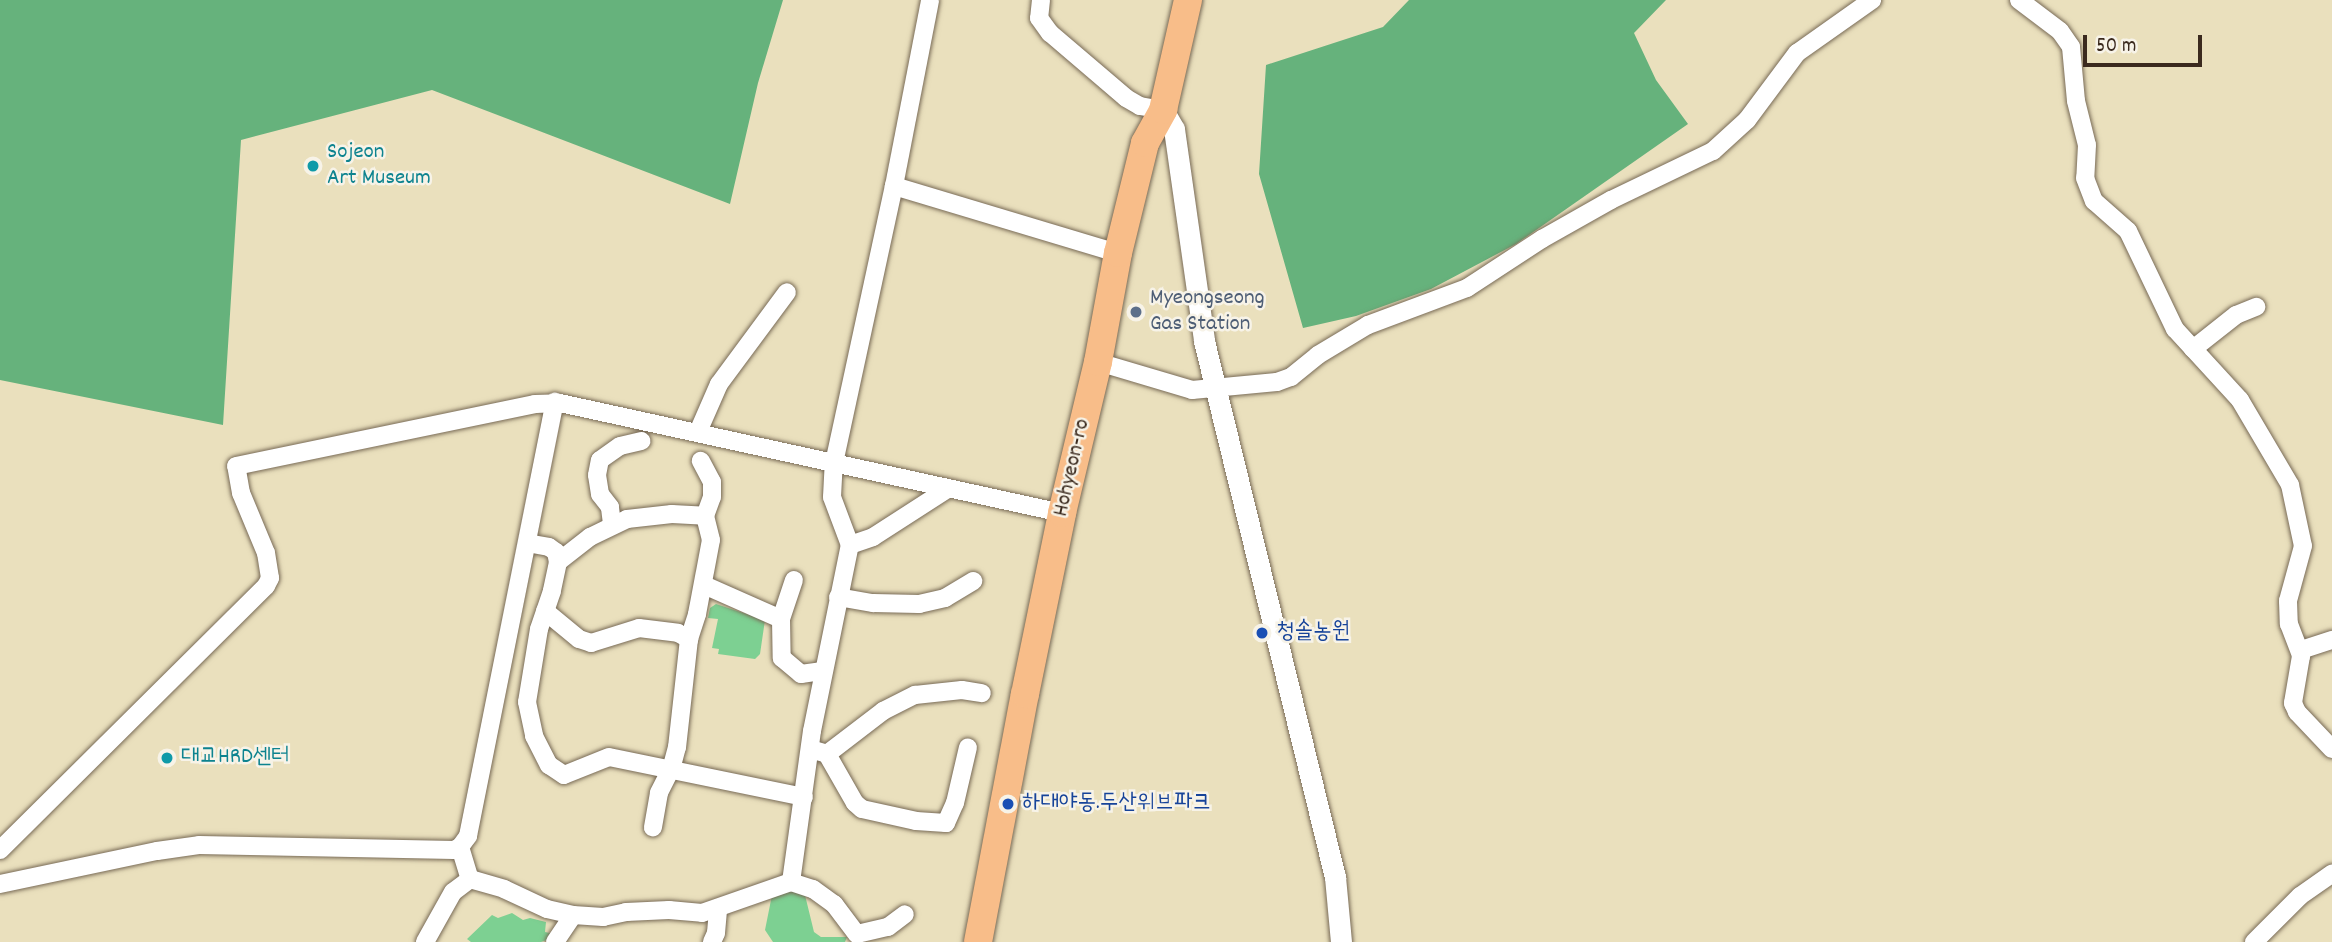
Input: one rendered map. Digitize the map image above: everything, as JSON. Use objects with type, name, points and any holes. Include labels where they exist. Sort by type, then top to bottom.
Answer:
[{"type":"main road","name":"Hohyeon-ro","points":[[978,942],[1062,513],[1098,362],[1118,253],[1144,143],[1163,110],[1188,0]]},
{"type":"street","points":[[791,882],[804,797],[819,752],[823,671],[850,545],[832,497],[834,463],[894,186],[930,0]]},
{"type":"street","points":[[1041,0],[1039,18],[1050,33],[1126,98],[1140,106],[1163,110],[1174,129],[1191,261],[1215,387],[1335,877],[1341,942]]},
{"type":"street","points":[[1098,362],[1192,390],[1277,382],[1292,377],[1318,355],[1368,325],[1467,288],[1542,239],[1611,200],[1702,158],[1747,120],[1797,53],[1872,0]]},
{"type":"street","points":[[2019,0],[2060,31],[2071,47],[2076,101],[2087,145],[2085,178],[2094,201],[2128,231],[2164,310],[2193,349],[2240,400],[2290,485],[2303,546],[2287,614],[2292,636],[2301,650],[2294,706],[2332,749]]},
{"type":"street","points":[[894,186],[1118,253]]},
{"type":"street","points":[[698,432],[719,384],[787,292]]},
{"type":"street","points":[[2193,349],[2236,315],[2256,307]]},
{"type":"street","points":[[0,884],[199,845],[454,850],[460,847],[468,836],[555,402]]},
{"type":"street","points":[[0,850],[266,586],[270,578],[267,553],[241,493],[236,466],[555,402],[588,407],[1062,513]]},
{"type":"street","points":[[612,524],[610,507],[600,494],[597,475],[600,460],[620,446],[641,441]]},
{"type":"street","points":[[653,827],[659,793],[671,769],[683,706],[689,639],[704,585],[711,540],[705,516],[712,497],[712,482],[701,461]]},
{"type":"street","points":[[850,545],[873,537],[949,488]]},
{"type":"street","points":[[558,562],[612,524],[627,519],[672,514],[705,516]]},
{"type":"street","points":[[527,543],[549,547],[556,552],[558,562],[539,628],[527,702],[534,736],[549,765],[564,775],[609,757],[804,797]]},
{"type":"street","points":[[794,580],[781,619],[782,658],[802,674],[823,671]]},
{"type":"street","points":[[838,597],[873,603],[919,604],[945,598],[973,581]]},
{"type":"street","points":[[704,585],[781,619]]},
{"type":"street","points":[[545,611],[579,639],[591,643],[639,628],[678,634],[689,639]]},
{"type":"street","points":[[2301,650],[2332,640]]},
{"type":"street","points":[[819,752],[883,711],[915,695],[962,690],[982,693]]},
{"type":"street","points":[[819,752],[862,809],[916,821],[946,823],[955,803],[968,747]]},
{"type":"street","points":[[460,847],[470,879]]},
{"type":"street","points":[[2254,942],[2300,896],[2332,874]]},
{"type":"street","points":[[470,879],[504,889],[547,909],[573,915],[603,917],[626,912],[669,910],[702,913],[791,882],[813,889],[834,904],[855,938],[888,927],[905,914]]},
{"type":"street","points":[[425,942],[453,892],[470,879]]},
{"type":"street","points":[[712,942],[716,933],[718,908]]},
{"type":"street","points":[[555,942],[573,915]]},
{"type":"green space","points":[[0,0],[783,0],[758,83],[730,204],[432,90],[241,140],[223,425],[0,380]]},
{"type":"green space","points":[[1409,0],[1666,0],[1634,33],[1656,80],[1688,124],[1516,244],[1431,289],[1356,316],[1303,328],[1259,174],[1266,65],[1383,27]]},
{"type":"green space","points":[[716,604],[765,620],[760,654],[755,659],[718,654],[719,649],[712,648],[718,619],[708,618],[710,608]]},
{"type":"green space","points":[[804,891],[814,932],[821,937],[847,937],[845,942],[773,942],[765,930],[772,895]]},
{"type":"green space","points":[[512,913],[523,920],[530,918],[546,922],[545,932],[554,934],[553,938],[541,942],[471,942],[467,939],[492,915],[498,918]]},
{"type":"place","name":"Sojeon Art Museum","points":[[313,166]]},
{"type":"place","name":"Myeongseong Gas Station","points":[[1136,312]]},
{"type":"place","name":"청솔농원","points":[[1262,633]]},
{"type":"place","name":"대교HRD센터","points":[[167,758]]},
{"type":"place","name":"하대야동.두산위브파크","points":[[1008,804]]}]
